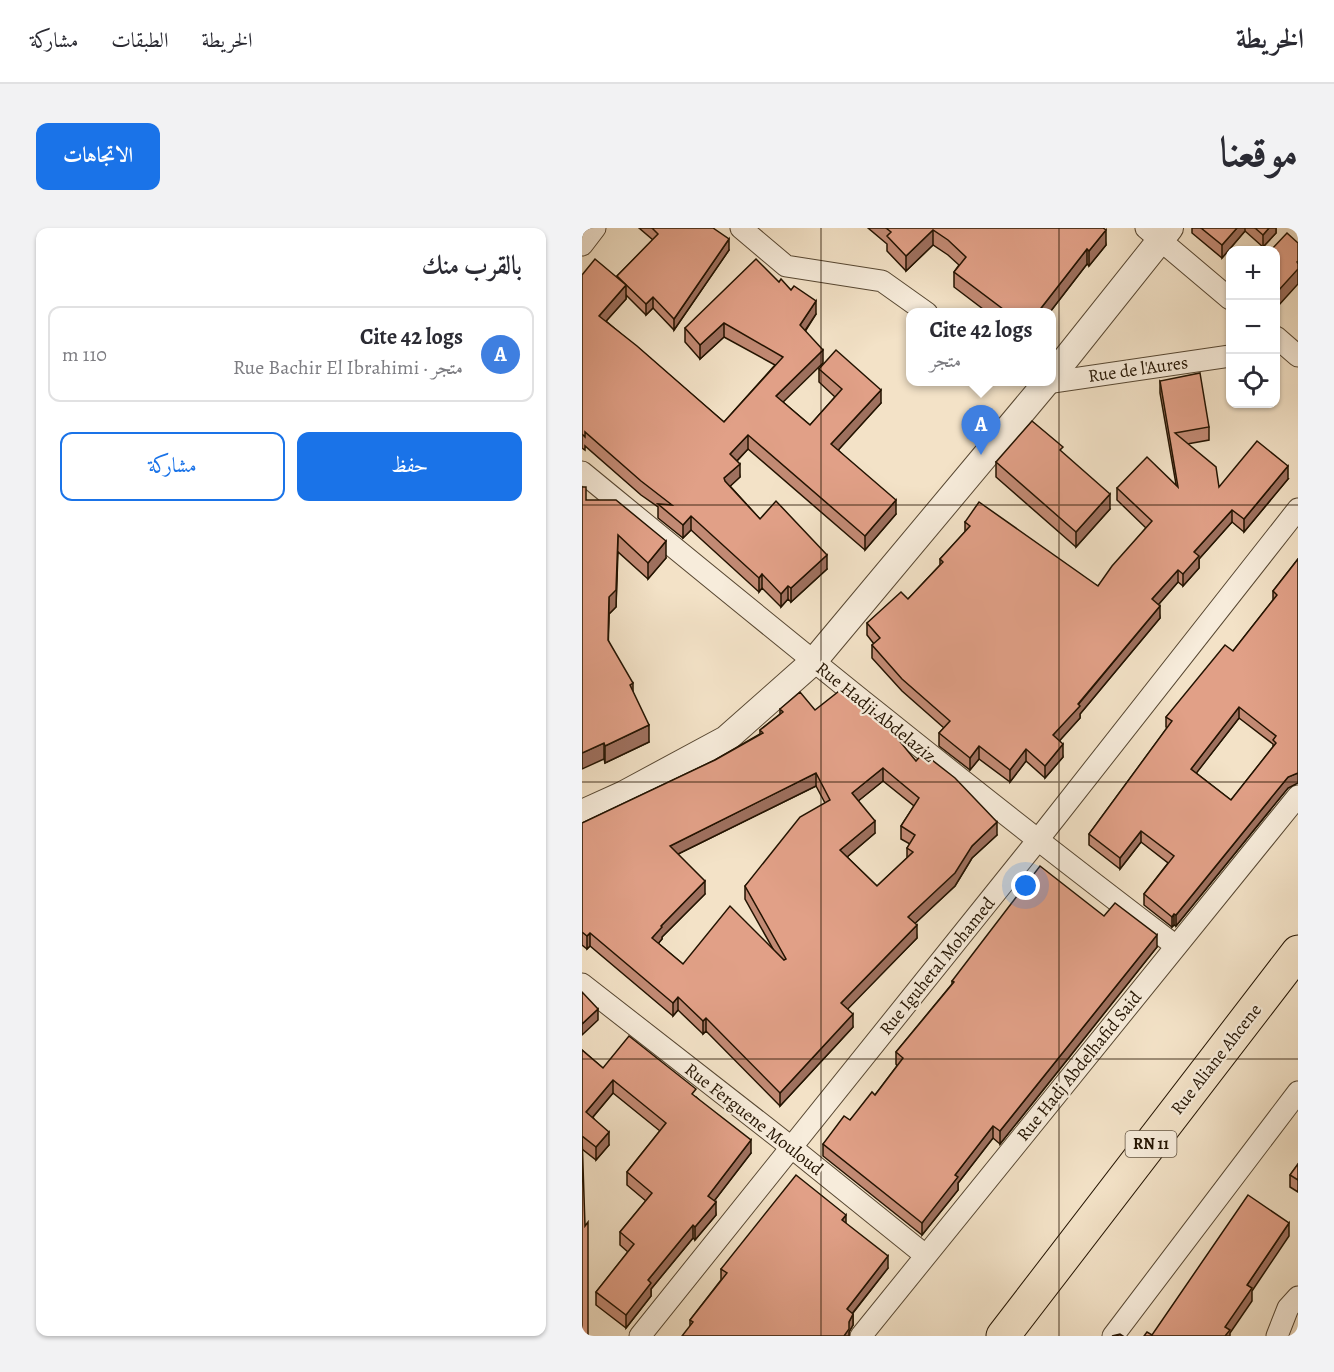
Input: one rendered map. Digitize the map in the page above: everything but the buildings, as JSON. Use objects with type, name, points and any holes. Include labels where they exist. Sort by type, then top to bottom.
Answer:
[{"type":"main road","name":"Rue Aliane Ahcene","points":[[1003,1336],[1298,952]]},
{"type":"street","points":[[582,245],[595,228]]},
{"type":"street","points":[[741,228],[786,266],[882,281],[921,308]]},
{"type":"street","points":[[1056,367],[1159,232],[1226,295]]},
{"type":"street","name":"Rue de l'Aures","points":[[1056,379],[1226,357]]},
{"type":"street","points":[[582,813],[624,794],[726,739],[813,662],[1041,386]]},
{"type":"street","name":"Rue Hadji Abdelaziz","points":[[582,472],[813,662],[1037,841],[1176,946]]},
{"type":"street","name":"Rue Iguhetal Mohamed","points":[[640,1336],[1037,841],[1298,509]]},
{"type":"street","name":"Rue Hadj Abdelhafid Said","points":[[861,1336],[1298,796]]},
{"type":"street","name":"Rue Ferguene Mouloud","points":[[582,984],[925,1255]]},
{"type":"street","points":[[1113,1336],[1298,1092]]},
{"type":"street","points":[[1277,1336],[1288,1308],[1298,1297]]},
{"type":"place","name":"Cite 42 logs","points":[[981,455]]}]
